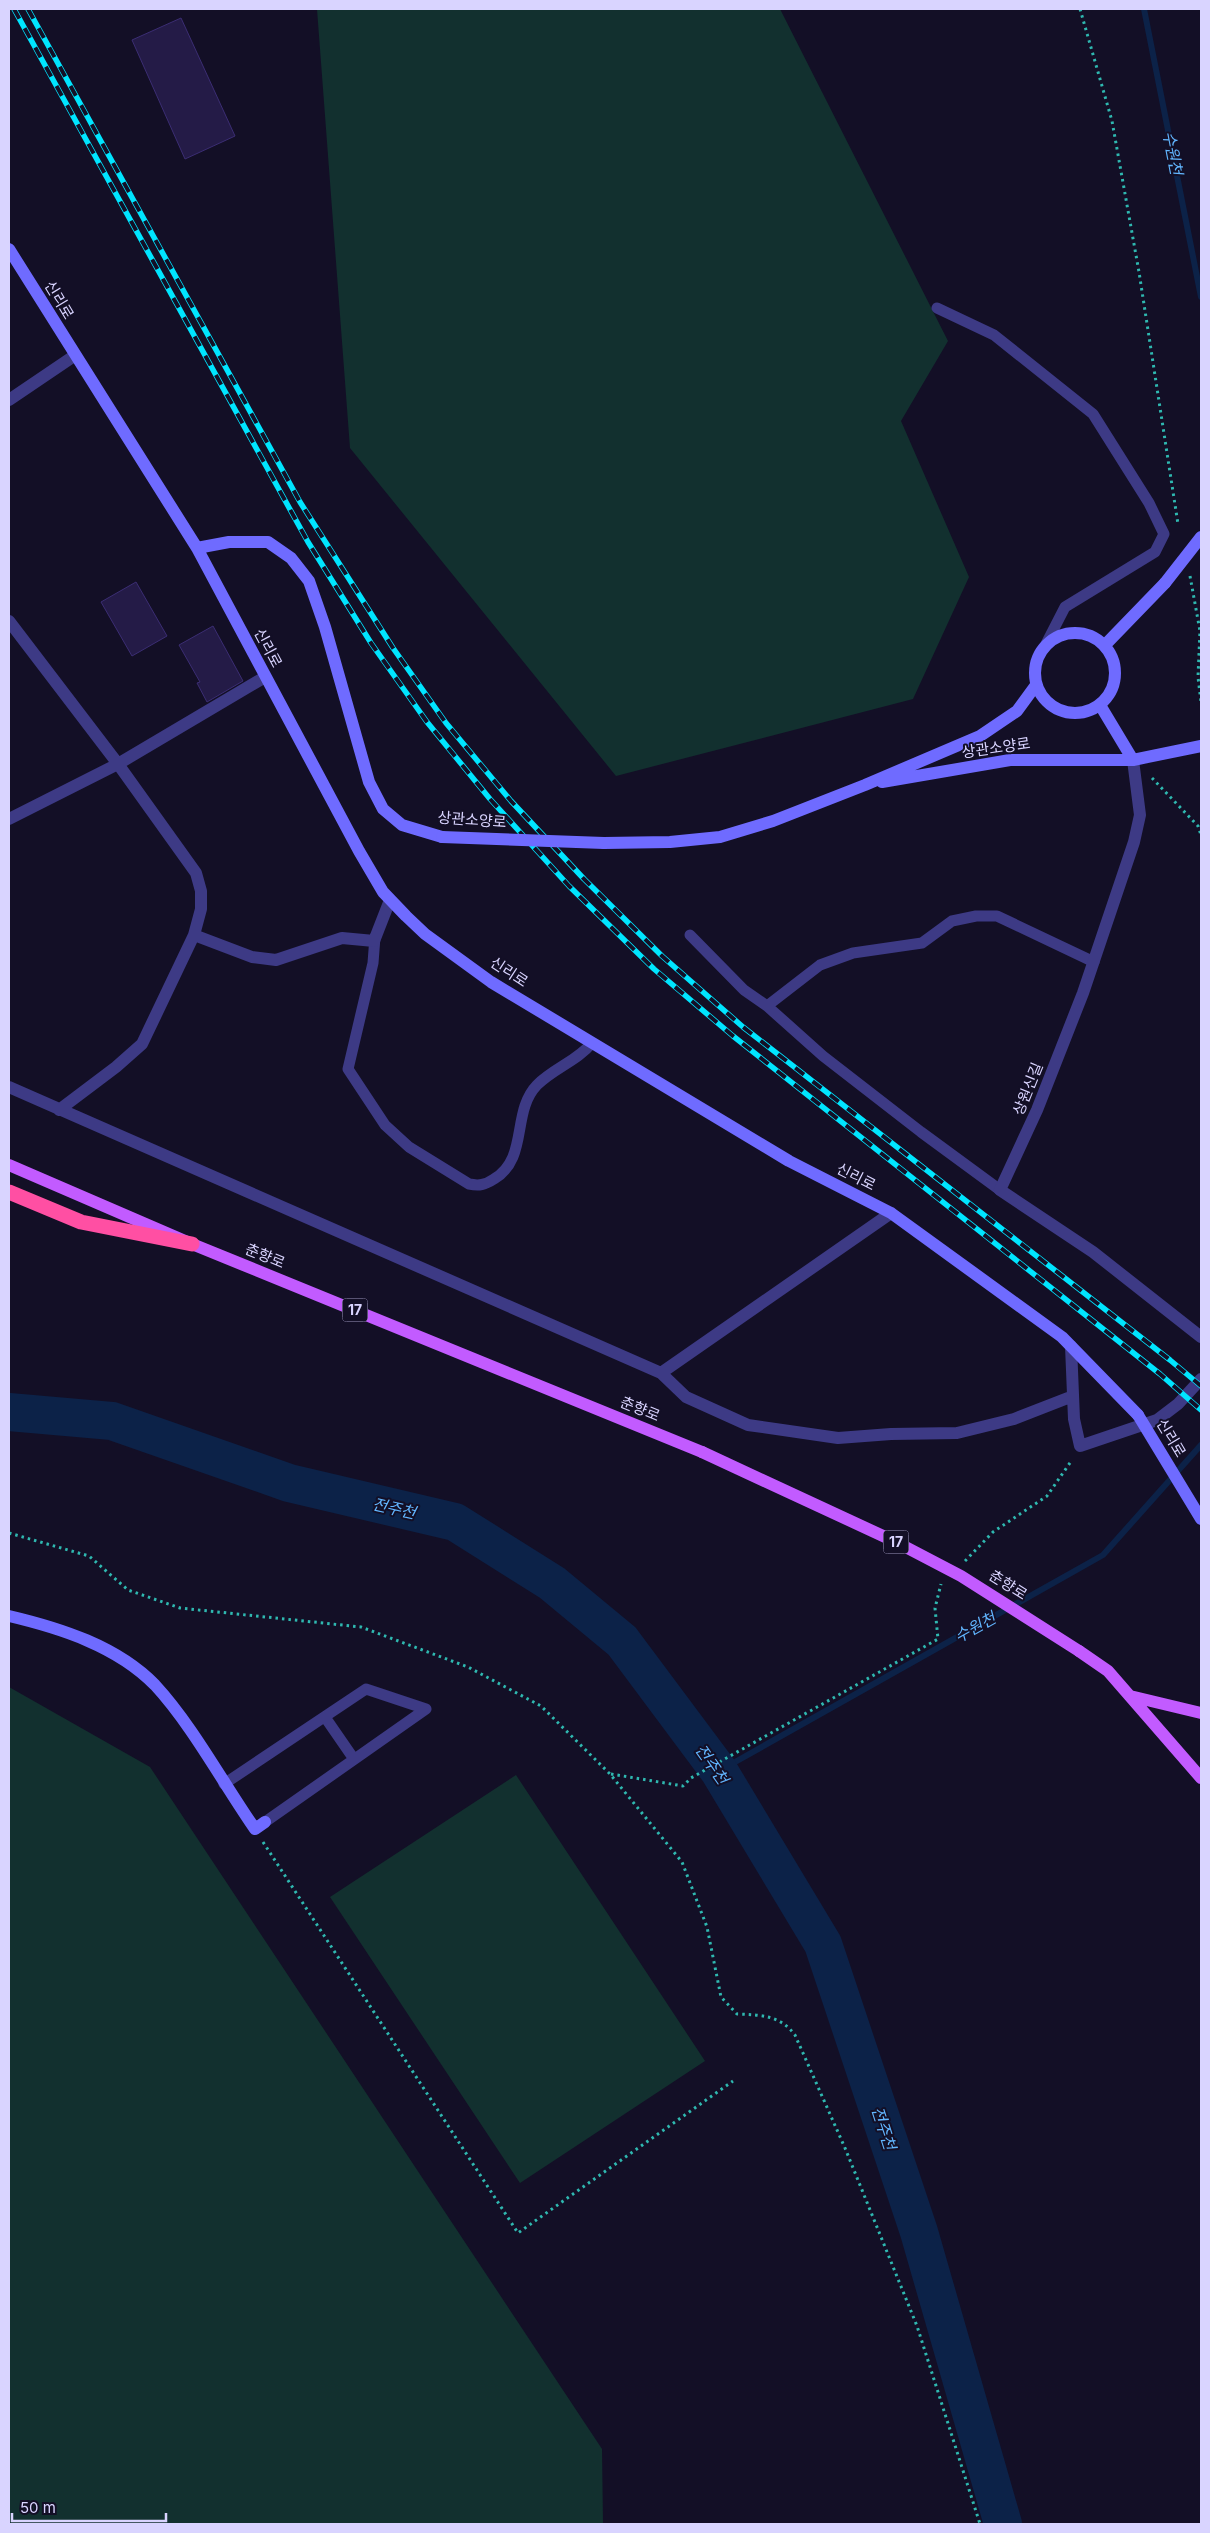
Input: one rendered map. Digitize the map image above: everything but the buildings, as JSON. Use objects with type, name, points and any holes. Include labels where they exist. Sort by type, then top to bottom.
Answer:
[{"type":"highway","points":[[9,1192],[81,1222],[192,1244]]},
{"type":"main road","name":"신리로","points":[[9,249],[74,356],[197,548],[359,851],[383,892],[390,900],[425,934],[491,982],[789,1162],[891,1214],[1062,1337],[1138,1414],[1201,1519]]},
{"type":"main road","points":[[1105,645],[1165,583],[1201,536]]},
{"type":"main road","name":"상관소양로","points":[[197,548],[228,542],[268,542],[291,558],[309,581],[325,627],[369,782],[383,809],[402,825],[442,836],[604,843],[670,842],[720,837],[773,821],[865,785],[980,736],[1017,711],[1036,685]]},
{"type":"main road","points":[[1075,632],[1094,636],[1105,645],[1115,665],[1116,681],[1111,693],[1100,705],[1084,712],[1069,713],[1053,706],[1043,697],[1036,685],[1035,667],[1039,655],[1046,644],[1062,634],[1075,632]]},
{"type":"main road","points":[[1100,705],[1133,760]]},
{"type":"main road","name":"상관소양로","points":[[865,785],[1010,760],[1133,760],[1201,746]]},
{"type":"main road","name":"춘향로","points":[[9,1165],[192,1244],[702,1452],[896,1542],[961,1576],[1108,1671],[1201,1778]]},
{"type":"main road","points":[[9,1616],[42,1624],[91,1642],[132,1666],[154,1684],[174,1709],[224,1784],[260,1825]]},
{"type":"main road","points":[[1130,1696],[1201,1713]]},
{"type":"street","points":[[9,400],[74,356]]},
{"type":"street","points":[[9,621],[118,764],[196,873],[201,891],[201,909],[194,935],[142,1044],[116,1067],[59,1110]]},
{"type":"street","points":[[9,819],[118,764],[265,677]]},
{"type":"street","name":"상원신길","points":[[1000,1190],[1037,1110],[1094,962],[1134,842],[1140,815],[1133,760]]},
{"type":"street","points":[[194,935],[252,957],[276,960],[342,938],[374,941],[390,900]]},
{"type":"street","points":[[9,1087],[661,1373],[686,1397],[748,1425],[838,1438],[957,1433],[1014,1419],[1073,1396]]},
{"type":"street","points":[[1000,1190],[1093,1252],[1201,1337]]},
{"type":"street","points":[[661,1373],[891,1214]]},
{"type":"street","points":[[1071,1346],[1074,1419],[1080,1446],[1157,1420],[1178,1404],[1201,1379]]},
{"type":"lane","points":[[937,308],[994,335],[1093,414],[1149,503],[1164,534],[1156,552],[1065,607],[1046,644]]},
{"type":"lane","points":[[766,1006],[820,965],[853,953],[922,943],[952,920],[976,916],[997,916],[1094,962]]},
{"type":"lane","points":[[690,935],[744,990],[766,1006],[824,1056],[921,1132],[1000,1190]]},
{"type":"lane","points":[[375,937],[373,963],[348,1069],[385,1125],[409,1147],[469,1184],[478,1186],[488,1182],[501,1174],[510,1165],[519,1143],[523,1112],[528,1097],[538,1084],[584,1053],[592,1043]]},
{"type":"lane","points":[[224,1784],[366,1689],[426,1709],[260,1825]]},
{"type":"lane","points":[[325,1717],[354,1759]]},
{"type":"path","points":[[1080,9],[1112,121],[1139,272],[1179,526]]},
{"type":"path","points":[[1189,572],[1200,630],[1198,677],[1201,702]]},
{"type":"path","points":[[1133,760],[1198,826],[1201,835]]},
{"type":"path","points":[[960,1566],[994,1532],[1047,1496],[1080,1446]]},
{"type":"path","points":[[610,1774],[683,1786],[691,1778],[938,1639],[935,1608],[940,1586],[946,1579]]},
{"type":"path","points":[[260,1825],[518,2234],[733,2081]]},
{"type":"path","points":[[769,2016],[788,2026],[795,2036],[845,2148],[917,2326],[980,2524]]},
{"type":"green space","points":[[317,9],[780,9],[948,341],[901,421],[969,577],[913,699],[616,776],[350,448]]},
{"type":"green space","points":[[9,1687],[150,1767],[602,2449],[603,2524],[9,2524]]},
{"type":"green space","points":[[516,1775],[705,2061],[520,2183],[330,1897]]},
{"type":"waterway","name":"수원천","points":[[1144,9],[1201,297]]},
{"type":"waterway","name":"전주천","points":[[9,1412],[112,1421],[289,1483],[455,1522],[552,1583],[622,1641],[719,1771],[823,1944],[919,2232],[1003,2524]]},
{"type":"waterway","name":"수원천","points":[[719,1771],[1103,1555],[1201,1445]]},
{"type":"railway","points":[[14,9],[308,542],[371,643],[427,722],[490,799],[569,886],[654,969],[733,1036],[1160,1374],[1201,1410]]},
{"type":"railway","points":[[28,9],[300,502],[393,648],[446,723],[511,801],[584,879],[662,956],[743,1027],[1201,1386]]}]
